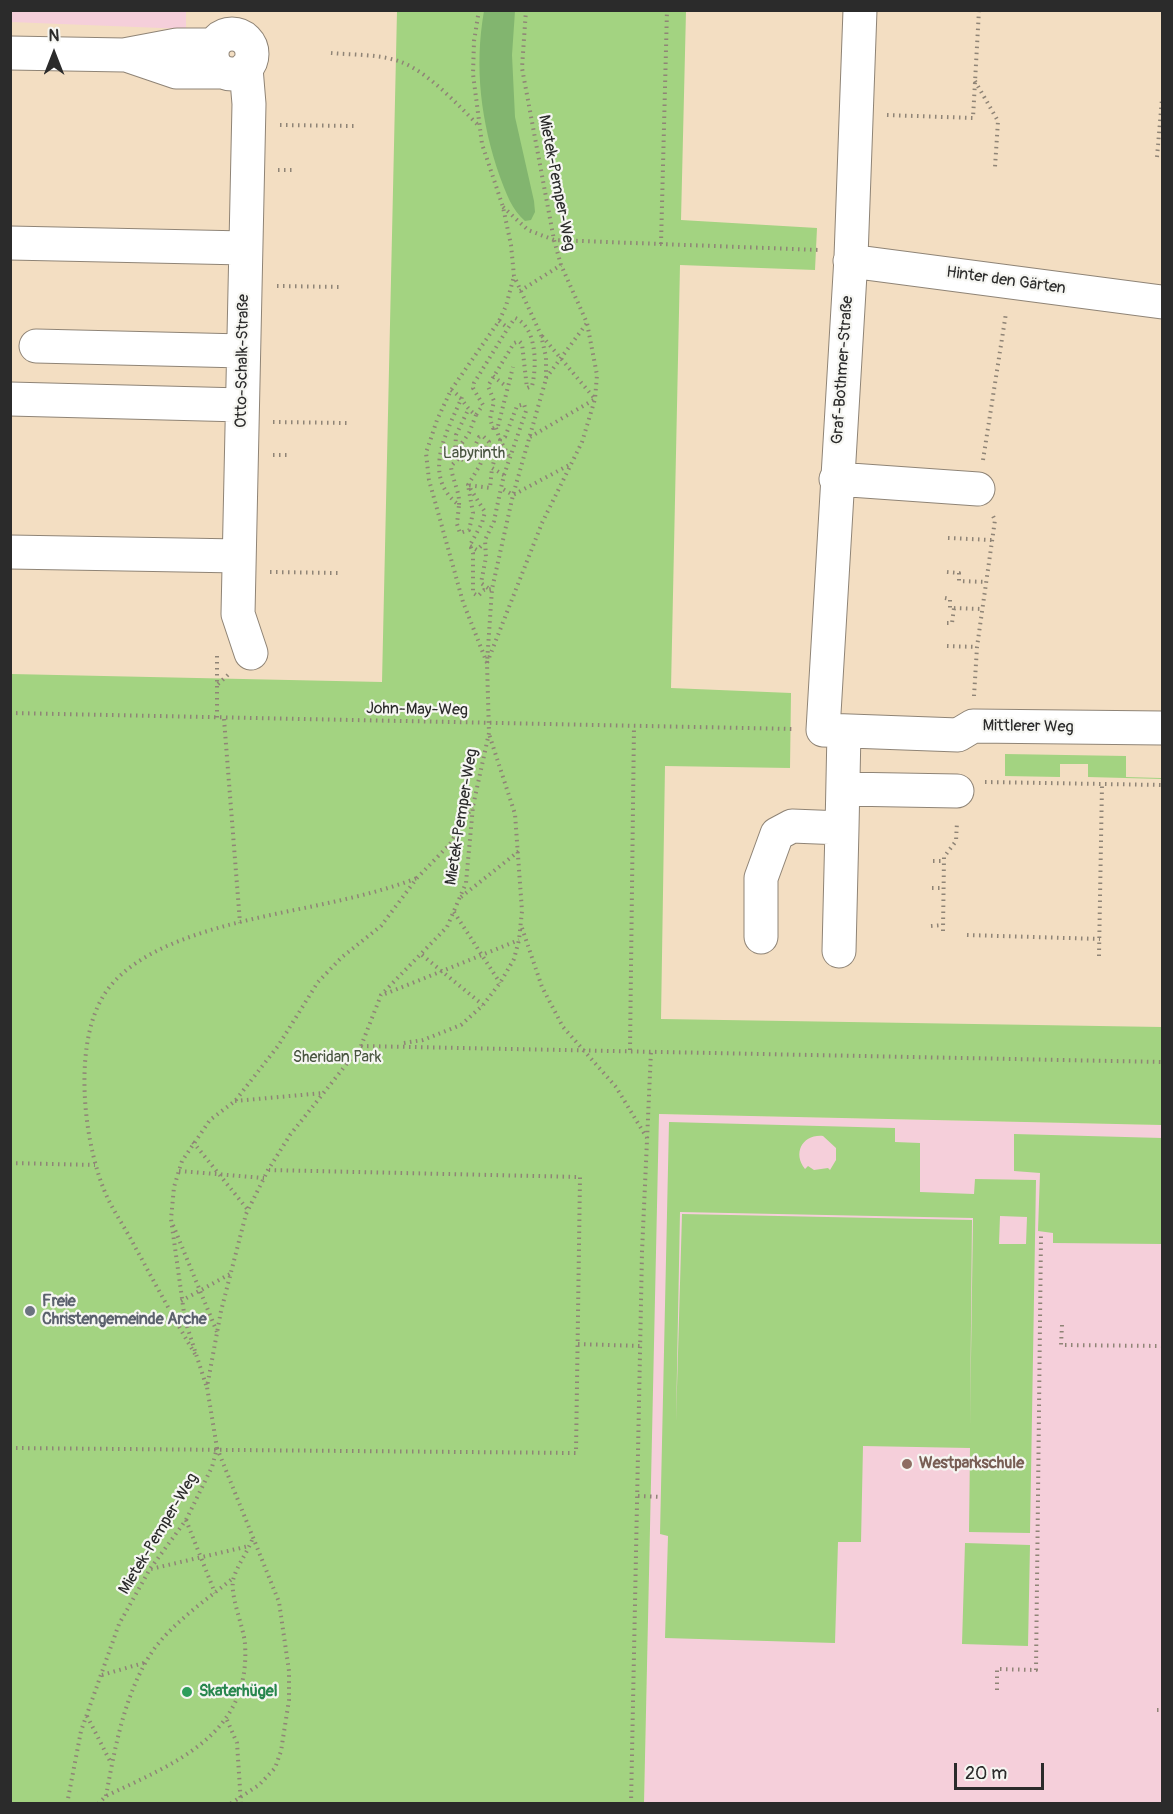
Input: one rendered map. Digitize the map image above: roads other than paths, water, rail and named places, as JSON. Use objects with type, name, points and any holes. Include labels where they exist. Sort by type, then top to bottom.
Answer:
[{"type":"street","name":"Graf-Bothmer-Straße","points":[[839,951],[843,789],[834,731],[836,479],[850,257],[860,10]]},
{"type":"street","points":[[10,53],[124,55],[177,45],[238,43]]},
{"type":"street","name":"Otto-Schalk-Straße","points":[[238,43],[249,124],[238,614],[251,653]]},
{"type":"street","points":[[10,243],[245,248]]},
{"type":"street","name":"Hinter den Gärten","points":[[850,257],[1162,302]]},
{"type":"street","points":[[36,346],[243,351]]},
{"type":"street","points":[[10,399],[242,413]]},
{"type":"street","points":[[836,479],[978,489]]},
{"type":"street","points":[[10,552],[239,564]]},
{"type":"street","name":"Mittlerer Weg","points":[[834,731],[958,735],[973,726],[1162,728]]},
{"type":"street","points":[[843,789],[971,787]]},
{"type":"street","points":[[761,937],[761,878],[777,834],[792,826],[842,828]]},
{"type":"place","name":"Freie Christengemeinde Arche","points":[[30,1311]]},
{"type":"place","name":"Westparkschule","points":[[907,1464]]},
{"type":"place","name":"Skaterhügel","points":[[187,1692]]},
{"type":"park label","name":"Labyrinth","points":[[474,454]]},
{"type":"park label","name":"Sheridan Park","points":[[337,1058]]}]
